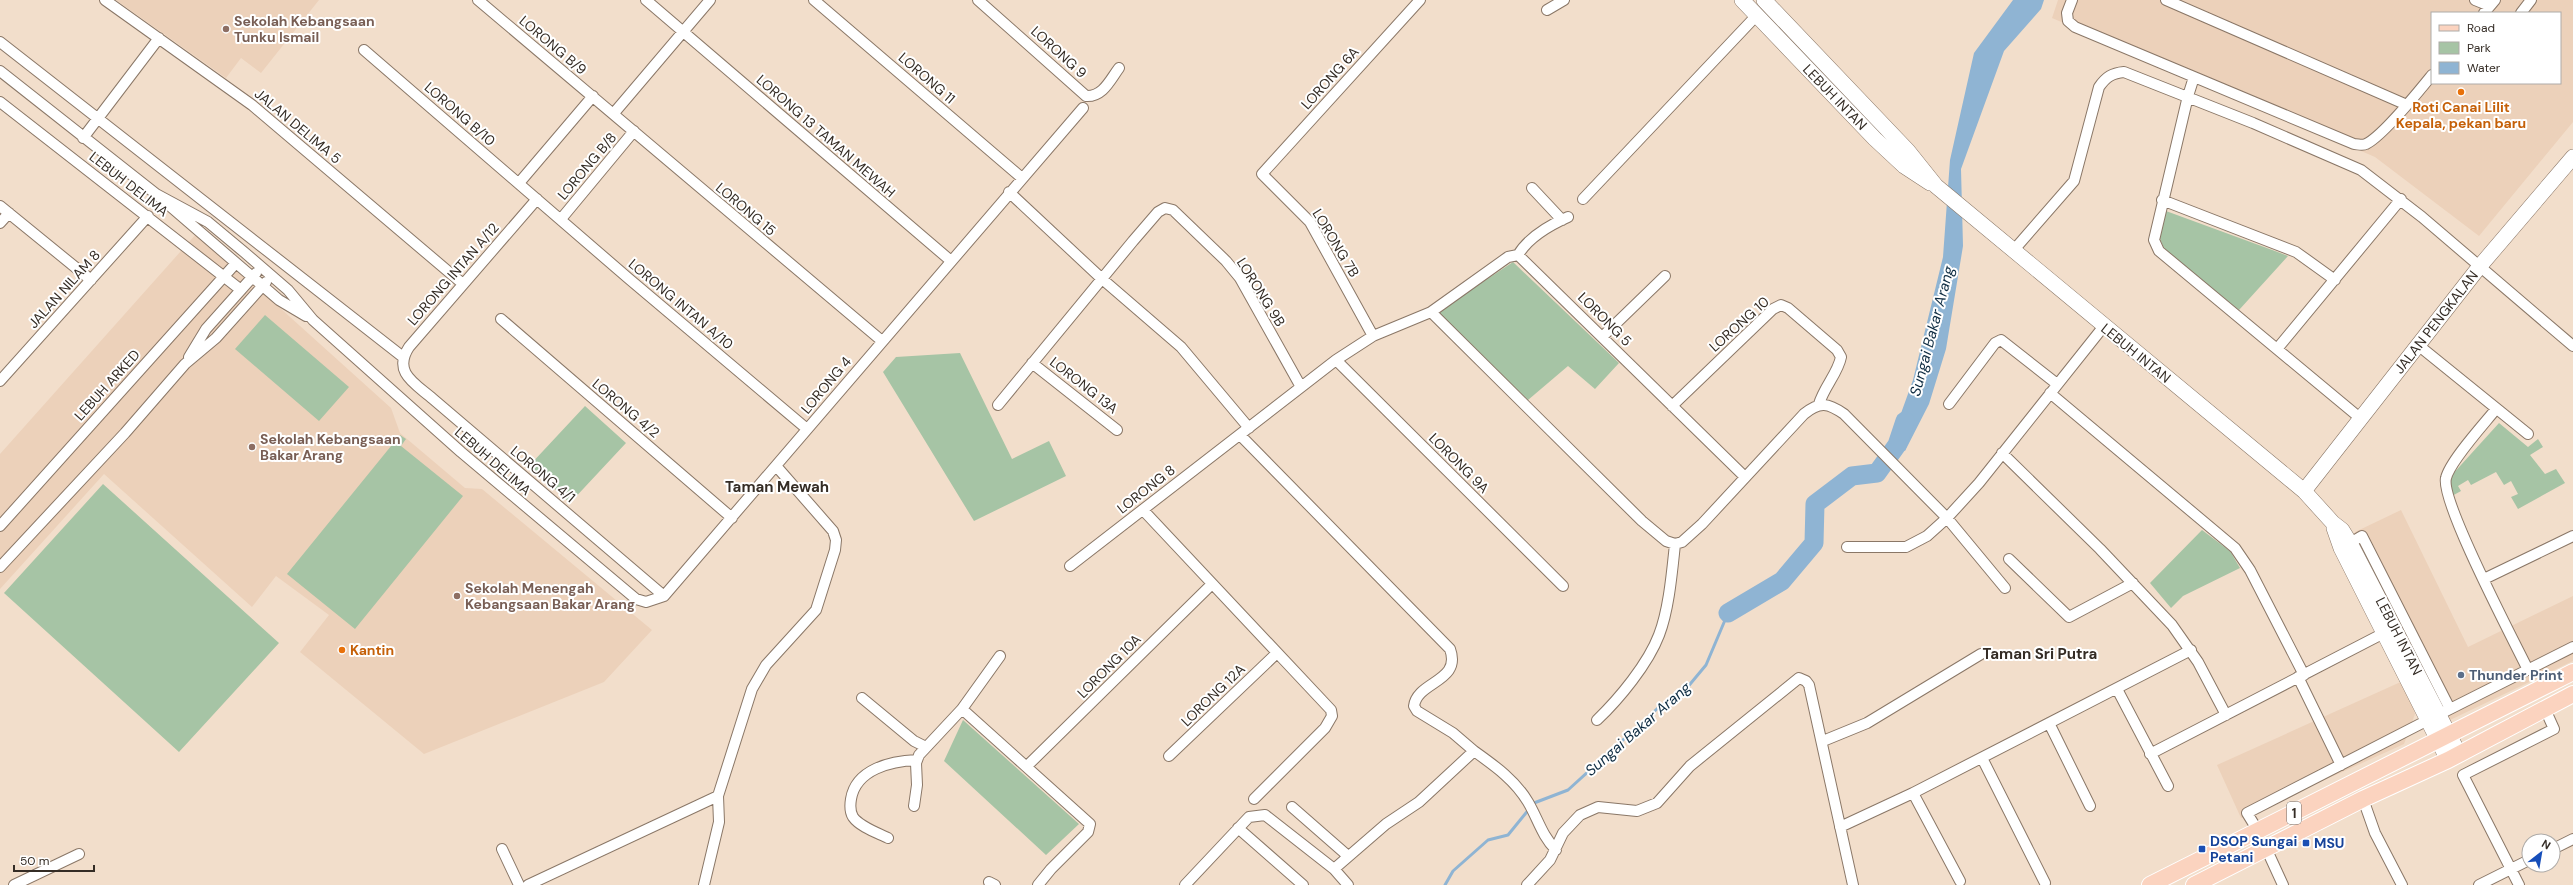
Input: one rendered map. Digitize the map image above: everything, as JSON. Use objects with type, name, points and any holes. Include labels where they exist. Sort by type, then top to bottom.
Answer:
[{"type":"main road","name":"LEBUH INTAN","points":[[1742,0],[1875,139],[1904,166],[1939,189],[2304,491],[2333,523],[2342,530],[2421,666],[2439,714],[2444,738],[2454,757]]},
{"type":"main road","name":"LEBUH INTAN","points":[[1764,0],[1908,151],[1939,189]]},
{"type":"main road","name":"JALAN PENGKALAN","points":[[2304,491],[2480,266],[2573,158]]},
{"type":"main road","name":"LEBUH INTAN","points":[[2333,523],[2341,548],[2384,633],[2439,714]]},
{"type":"main road","name":"1","points":[[2150,885],[2573,672]]},
{"type":"main road","name":"1","points":[[2194,885],[2363,799],[2454,757],[2573,694]]},
{"type":"street","name":"JALAN DELIMA 5","points":[[105,0],[252,104],[463,284]]},
{"type":"street","name":"LORONG B/9","points":[[478,0],[593,96]]},
{"type":"street","name":"LORONG 13 TAMAN MEWAH","points":[[646,0],[951,261]]},
{"type":"street","points":[[614,113],[710,0]]},
{"type":"street","name":"LORONG 11","points":[[814,0],[1022,178]]},
{"type":"street","name":"LORONG 9","points":[[978,0],[1086,96],[1094,96],[1104,89],[1119,68]]},
{"type":"street","name":"LORONG 6A","points":[[1262,174],[1420,0]]},
{"type":"street","points":[[1547,10],[1564,0]]},
{"type":"street","points":[[2072,0],[2067,13],[2068,21],[2075,26],[2354,144],[2364,145],[2371,141],[2407,105],[2431,76]]},
{"type":"street","points":[[2166,0],[2407,105]]},
{"type":"street","points":[[2475,0],[2489,6]]},
{"type":"street","points":[[2521,12],[2532,0]]},
{"type":"street","points":[[1583,199],[1757,15]]},
{"type":"street","points":[[83,138],[159,38]]},
{"type":"street","points":[[0,42],[403,356]]},
{"type":"street","name":"LORONG B/10","points":[[364,50],[537,199]]},
{"type":"street","name":"LEBUH DELIMA","points":[[0,71],[83,138],[156,194],[279,300],[313,320]]},
{"type":"street","points":[[2013,251],[2074,181],[2099,87],[2105,79],[2114,73],[2124,72],[2188,96],[2361,170],[2401,199],[2573,346]]},
{"type":"street","points":[[2194,77],[2162,200],[2154,240],[2158,251],[2360,418]]},
{"type":"street","points":[[519,183],[593,96]]},
{"type":"street","name":"LORONG 15","points":[[593,96],[882,341]]},
{"type":"street","name":"LEBUH DELIMA","points":[[0,102],[241,290]]},
{"type":"street","name":"LORONG 4","points":[[664,596],[777,466],[1009,192],[1083,108]]},
{"type":"street","name":"LORONG B/8","points":[[561,219],[634,131]]},
{"type":"street","name":"LORONG 7B","points":[[1262,174],[1310,222],[1373,336]]},
{"type":"street","points":[[1532,188],[1564,218],[1536,236],[1522,248],[1518,255],[1508,258],[1431,312],[1642,521],[1666,541],[1675,544],[1682,542],[1702,524],[1804,414],[1819,404],[1828,404],[1844,414],[1901,469],[1947,518],[2005,588]]},
{"type":"street","points":[[1009,192],[1101,278],[1180,347],[1249,428]]},
{"type":"street","name":"LEBUH DELIMA","points":[[156,194],[208,222],[288,290],[313,320],[461,452],[636,599],[646,602],[664,596]]},
{"type":"street","name":"LORONG INTAN A/12","points":[[403,356],[537,199]]},
{"type":"street","name":"LORONG INTAN A/10","points":[[537,199],[807,429]]},
{"type":"street","points":[[2277,349],[2401,199]]},
{"type":"street","points":[[2162,200],[2296,252],[2335,280]]},
{"type":"street","points":[[0,206],[91,280]]},
{"type":"street","name":"LORONG 9B","points":[[1101,278],[1158,212],[1165,208],[1173,210],[1226,261],[1240,278],[1301,387]]},
{"type":"street","points":[[0,223],[9,213]]},
{"type":"street","name":"JALAN NILAM 8","points":[[0,381],[148,216]]},
{"type":"street","name":"LORONG 5","points":[[1518,255],[1745,477]]},
{"type":"street","name":"LEBUH ARKED","points":[[0,526],[236,263]]},
{"type":"street","points":[[185,364],[206,329],[261,267]]},
{"type":"street","points":[[0,567],[125,433],[185,364],[216,338],[271,276]]},
{"type":"street","points":[[1602,336],[1665,276]]},
{"type":"street","points":[[998,405],[1101,278]]},
{"type":"street","name":"LORONG 10","points":[[1672,406],[1773,309],[1781,305],[1788,308],[1837,350],[1841,357],[1840,365],[1823,392],[1819,404]]},
{"type":"street","name":"LORONG 8","points":[[1070,566],[1336,360],[1373,336],[1431,312]]},
{"type":"street","name":"LORONG 4/2","points":[[501,319],[732,518]]},
{"type":"street","points":[[1847,547],[1906,547],[1927,536],[1947,518],[2002,453],[2104,326]]},
{"type":"street","points":[[1949,404],[1995,343],[2001,340],[2057,384]]},
{"type":"street","points":[[2418,345],[2528,434]]},
{"type":"street","name":"LORONG 4/1","points":[[403,356],[402,365],[405,372],[664,596]]},
{"type":"street","name":"LORONG 9A","points":[[1336,360],[1563,586]]},
{"type":"street","name":"LORONG 13A","points":[[1032,363],[1118,430]]},
{"type":"street","points":[[2050,393],[2234,548],[2253,575],[2341,765]]},
{"type":"street","points":[[2496,409],[2449,470],[2446,478],[2448,499],[2484,579],[2528,670]]},
{"type":"street","points":[[1240,435],[1450,649],[1453,658],[1452,667],[1418,697],[1414,706],[1417,711],[1452,733],[1474,752],[1502,771],[1530,806],[1539,828],[1556,850]]},
{"type":"street","points":[[2002,453],[2133,583],[2172,625],[2191,650],[2226,715]]},
{"type":"street","points":[[704,885],[719,822],[718,796],[752,690],[766,665],[816,610],[835,550],[836,540],[833,531],[777,466]]},
{"type":"street","points":[[1142,510],[1327,704],[1332,716],[1324,728],[1254,799]]},
{"type":"street","points":[[2484,579],[2573,536]]},
{"type":"street","points":[[1597,720],[1625,692],[1656,642],[1663,623],[1675,544]]},
{"type":"street","points":[[2009,559],[2069,617],[2133,583]]},
{"type":"street","name":"LORONG 10A","points":[[1027,766],[1211,584]]},
{"type":"street","points":[[2150,754],[2384,633]]},
{"type":"street","points":[[2258,831],[2247,813],[2573,647]]},
{"type":"street","points":[[1840,827],[1914,793],[2191,650]]},
{"type":"street","name":"LORONG 12A","points":[[1168,756],[1277,653]]},
{"type":"street","points":[[1823,741],[1868,723],[1982,654]]},
{"type":"street","points":[[914,806],[918,785],[917,760],[926,747],[962,709],[1000,656]]},
{"type":"street","points":[[1527,885],[1543,869],[1556,850],[1569,824],[1598,806],[1637,811],[1657,803],[1690,766],[1799,678],[1806,681],[1809,685],[1823,741],[1853,885]]},
{"type":"street","points":[[2116,689],[2168,786]]},
{"type":"street","points":[[862,698],[914,741],[926,747]]},
{"type":"street","points":[[962,709],[1090,824],[1088,832],[1051,868],[1038,885]]},
{"type":"street","points":[[2519,885],[2463,775],[2554,729],[2545,709]]},
{"type":"street","points":[[2049,723],[2090,806]]},
{"type":"street","points":[[1334,869],[1386,824],[1419,802],[1474,752]]},
{"type":"street","points":[[1982,758],[2046,883]]},
{"type":"street","points":[[888,838],[853,818],[850,808],[854,789],[867,773],[880,766],[917,760]]},
{"type":"street","points":[[1914,793],[1960,881]]},
{"type":"street","points":[[528,885],[718,796]]},
{"type":"street","points":[[2363,799],[2375,833],[2402,885]]},
{"type":"street","points":[[1292,807],[1348,856]]},
{"type":"street","points":[[1185,885],[1238,828],[1253,816],[1270,816],[1334,869],[1348,885]]},
{"type":"street","points":[[1238,828],[1303,885]]},
{"type":"street","points":[[2561,844],[2573,839]]},
{"type":"street","points":[[2266,848],[2283,885]]},
{"type":"street","points":[[502,849],[519,885]]},
{"type":"street","points":[[14,885],[78,854]]},
{"type":"street","points":[[2479,885],[2521,864]]},
{"type":"shaded area","name":"Sekolah Kebangsaan Tunku Ismail","points":[[116,0],[319,0],[261,73],[241,58],[226,78]]},
{"type":"shaded area","points":[[2058,0],[2573,0],[2573,122],[2479,236],[2375,157],[2052,18]]},
{"type":"shaded area","points":[[197,233],[391,408],[400,433],[465,488],[482,489],[652,630],[604,682],[424,754],[300,652],[329,615],[276,576],[252,607],[104,474],[0,589],[0,454]]},
{"type":"shaded area","points":[[2401,510],[2468,647],[2573,596],[2573,661],[2448,721],[2355,532]]},
{"type":"shaded area","points":[[2405,680],[2415,714],[2404,744],[2241,818],[2217,765]]},
{"type":"green space","points":[[2166,211],[2288,256],[2239,310],[2165,251],[2159,236]]},
{"type":"green space","points":[[1513,262],[1619,363],[1595,389],[1568,366],[1528,400],[1436,313]]},
{"type":"green space","points":[[265,315],[349,387],[319,421],[235,349]]},
{"type":"green space","points":[[960,353],[1012,459],[1049,441],[1066,476],[974,521],[883,372],[896,357]]},
{"type":"green space","points":[[585,406],[626,443],[570,503],[529,466]]},
{"type":"green space","points":[[2499,423],[2528,447],[2538,439],[2543,447],[2530,455],[2545,474],[2556,469],[2565,483],[2518,509],[2511,497],[2518,494],[2511,481],[2504,485],[2496,472],[2471,485],[2468,480],[2458,486],[2461,491],[2452,496],[2448,488],[2451,476]]},
{"type":"green space","points":[[400,435],[406,439],[401,446],[463,496],[355,629],[287,574]]},
{"type":"green space","points":[[103,484],[279,643],[179,752],[4,593]]},
{"type":"green space","points":[[2202,530],[2230,551],[2240,568],[2183,596],[2171,608],[2150,583]]},
{"type":"green space","points":[[963,720],[1079,824],[1046,855],[944,761]]},
{"type":"water","name":"Sungai Bakar Arang","points":[[2013,0],[2044,0],[2041,9],[2004,51],[1961,169],[1963,246],[1946,349],[1929,404],[1905,451],[1891,441],[1913,380],[1943,257],[1950,160],[1974,53]]},
{"type":"waterway","name":"Sungai Bakar Arang","points":[[1728,613],[1782,581],[1814,543],[1815,504],[1852,476],[1877,473],[1897,445],[1905,421]]},
{"type":"waterway","name":"Sungai Bakar Arang","points":[[1445,885],[1453,871],[1488,840],[1508,835],[1534,803],[1568,790],[1658,708],[1681,695],[1706,665],[1728,613]]},
{"type":"place","name":"Sekolah Kebangsaan Tunku Ismail","points":[[226,29]]},
{"type":"place","name":"Roti Canai Lilit Kepala, pekan baru","points":[[2461,92]]},
{"type":"place","name":"Sekolah Kebangsaan Bakar Arang","points":[[252,447]]},
{"type":"place","name":"Sekolah Menengah Kebangsaan Bakar Arang","points":[[457,596]]},
{"type":"place","name":"Kantin","points":[[342,650]]},
{"type":"place","name":"Thunder Print","points":[[2461,675]]},
{"type":"place","name":"MSU","points":[[2306,843]]},
{"type":"place","name":"DSOP Sungai Petani","points":[[2202,849]]},
{"type":"district","name":"Taman Mewah","points":[[777,487]]},
{"type":"district","name":"Taman Sri Putra","points":[[2040,654]]}]
